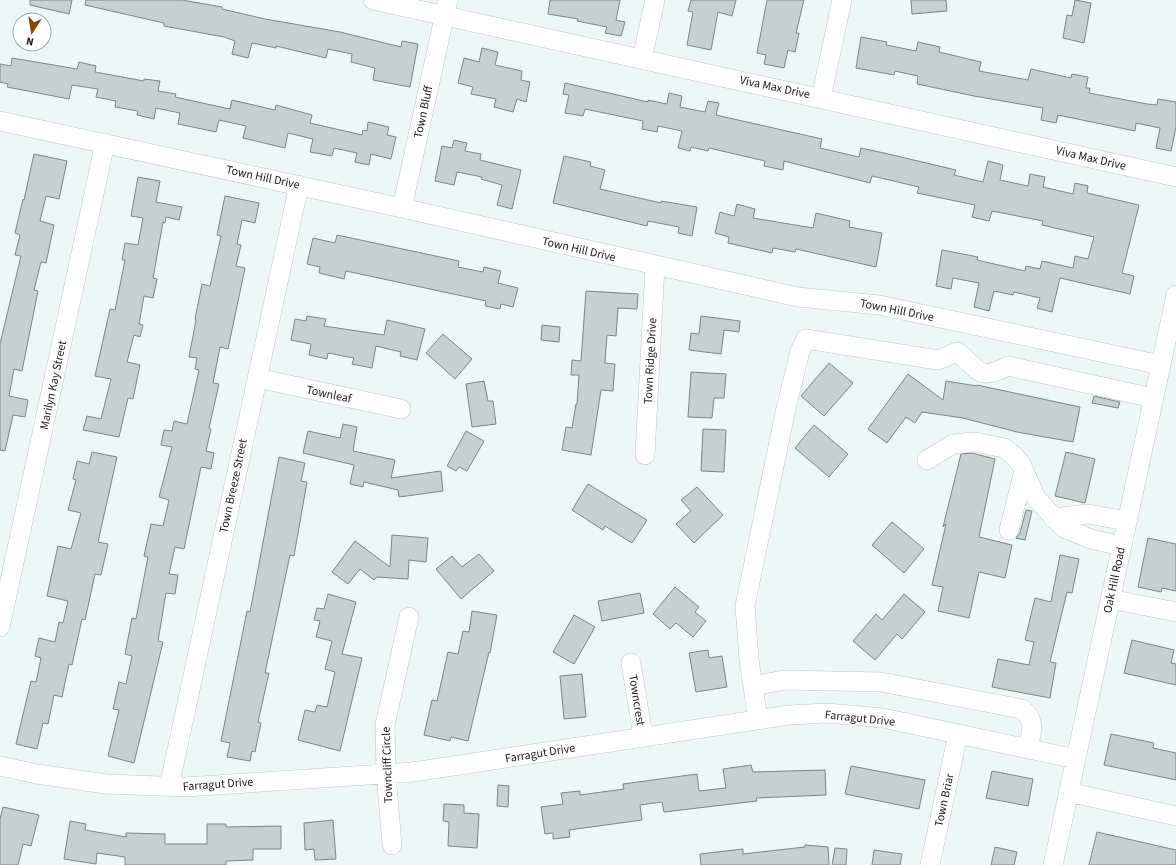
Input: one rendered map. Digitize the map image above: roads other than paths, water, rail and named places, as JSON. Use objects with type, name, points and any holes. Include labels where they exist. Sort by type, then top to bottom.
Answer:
[{"type":"street","name":"Viva Max Drive","points":[[373,0],[446,8],[642,59],[1176,176]]},
{"type":"street","points":[[642,59],[655,0]]},
{"type":"street","points":[[821,98],[842,0]]},
{"type":"street","name":"Town Bluff","points":[[402,208],[446,8]]},
{"type":"street","name":"Town Hill Drive","points":[[0,121],[299,185],[798,297],[879,305],[1161,365]]},
{"type":"street","name":"Marilyn Kay Street","points":[[0,627],[105,143]]},
{"type":"street","name":"Town Breeze Street","points":[[168,787],[299,185]]},
{"type":"street","name":"Town Ridge Drive","points":[[644,455],[655,266]]},
{"type":"street","name":"Oak Hill Road","points":[[1052,865],[1176,295]]},
{"type":"street","points":[[758,719],[749,660],[745,606],[787,405],[800,351],[806,339],[938,360],[958,352],[966,358],[971,366],[982,373],[993,374],[1008,366],[1153,398]]},
{"type":"street","name":"Townleaf","points":[[257,378],[401,410]]},
{"type":"street","points":[[927,460],[953,444],[974,442],[1004,448],[1014,456],[1024,471],[1036,498],[1053,518],[1064,528],[1091,539],[1122,546]]},
{"type":"street","points":[[1009,530],[1024,471]]},
{"type":"street","points":[[1053,518],[1088,514],[1127,521]]},
{"type":"street","points":[[1110,599],[1176,612]]},
{"type":"street","name":"Towncliff Circle","points":[[392,845],[386,773],[385,725],[409,617]]},
{"type":"street","name":"Towncrest","points":[[631,663],[643,736]]},
{"type":"street","points":[[753,686],[784,680],[881,682],[1022,710],[1030,715],[1032,727],[1028,749]]},
{"type":"street","name":"Farragut Drive","points":[[0,766],[37,774],[106,784],[168,787],[413,772],[455,767],[643,736],[758,719],[788,715],[827,713],[883,718],[1076,759]]},
{"type":"street","name":"Town Briar","points":[[930,865],[958,734]]},
{"type":"street","points":[[1068,792],[1176,816]]}]
